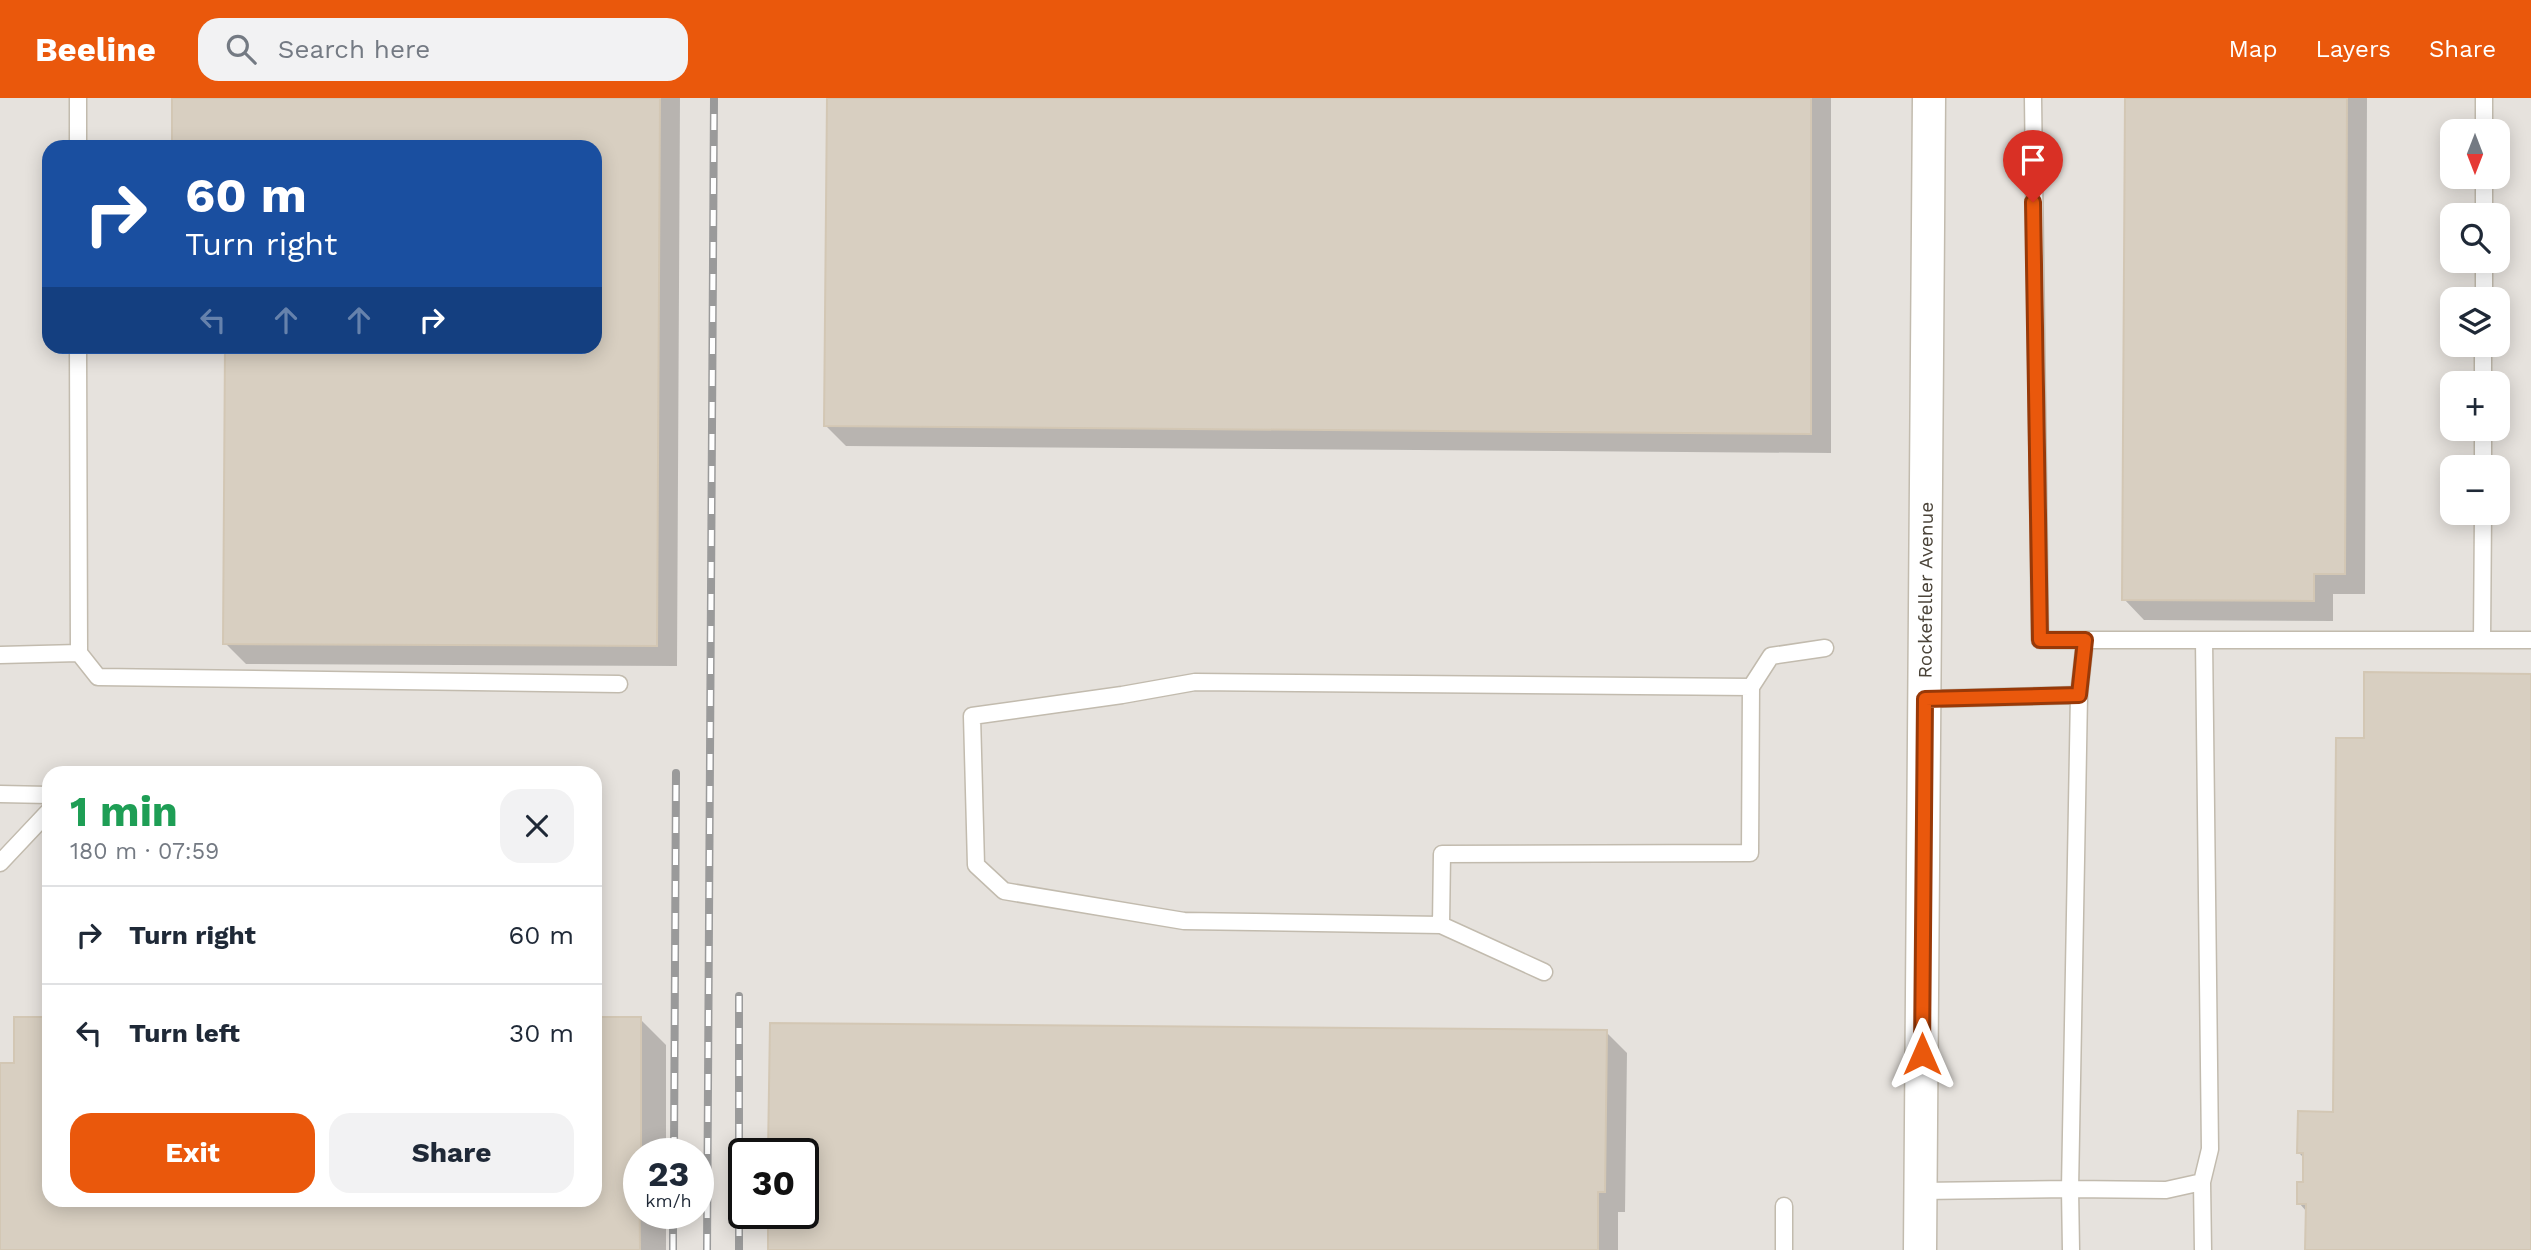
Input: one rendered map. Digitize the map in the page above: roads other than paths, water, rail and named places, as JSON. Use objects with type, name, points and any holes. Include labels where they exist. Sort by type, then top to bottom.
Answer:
[{"type":"street","name":"Rockefeller Avenue","points":[[1920,1250],[1929,98]]},
{"type":"lane","points":[[78,98],[78,140]]},
{"type":"lane","points":[[2033,98],[2040,640],[2531,640]]},
{"type":"lane","points":[[2484,98],[2484,119]]},
{"type":"lane","points":[[78,354],[79,653],[98,677],[619,684]]},
{"type":"lane","points":[[2482,640],[2483,525]]},
{"type":"lane","points":[[2071,1250],[2079,695],[2085,640]]},
{"type":"lane","points":[[2203,640],[2210,1149],[2202,1182],[2203,1250]]},
{"type":"lane","points":[[1441,925],[1442,854],[1750,853],[1751,687],[1771,656],[1825,648]]},
{"type":"lane","points":[[0,655],[79,653]]},
{"type":"lane","points":[[1544,972],[1441,925],[1184,921],[1004,891],[976,864],[972,716],[1195,682],[1751,687]]},
{"type":"lane","points":[[1925,699],[2079,695]]},
{"type":"lane","points":[[0,794],[42,795]]},
{"type":"lane","points":[[0,863],[42,818]]},
{"type":"lane","points":[[1921,1191],[2166,1190],[2202,1182]]},
{"type":"lane","points":[[1784,1206],[1784,1250]]},
{"type":"railway","points":[[707,1250],[714,98]]},
{"type":"railway","points":[[674,1138],[676,773]]},
{"type":"railway","points":[[739,996],[739,1250]]},
{"type":"railway","points":[[673,1229],[673,1250]]}]
